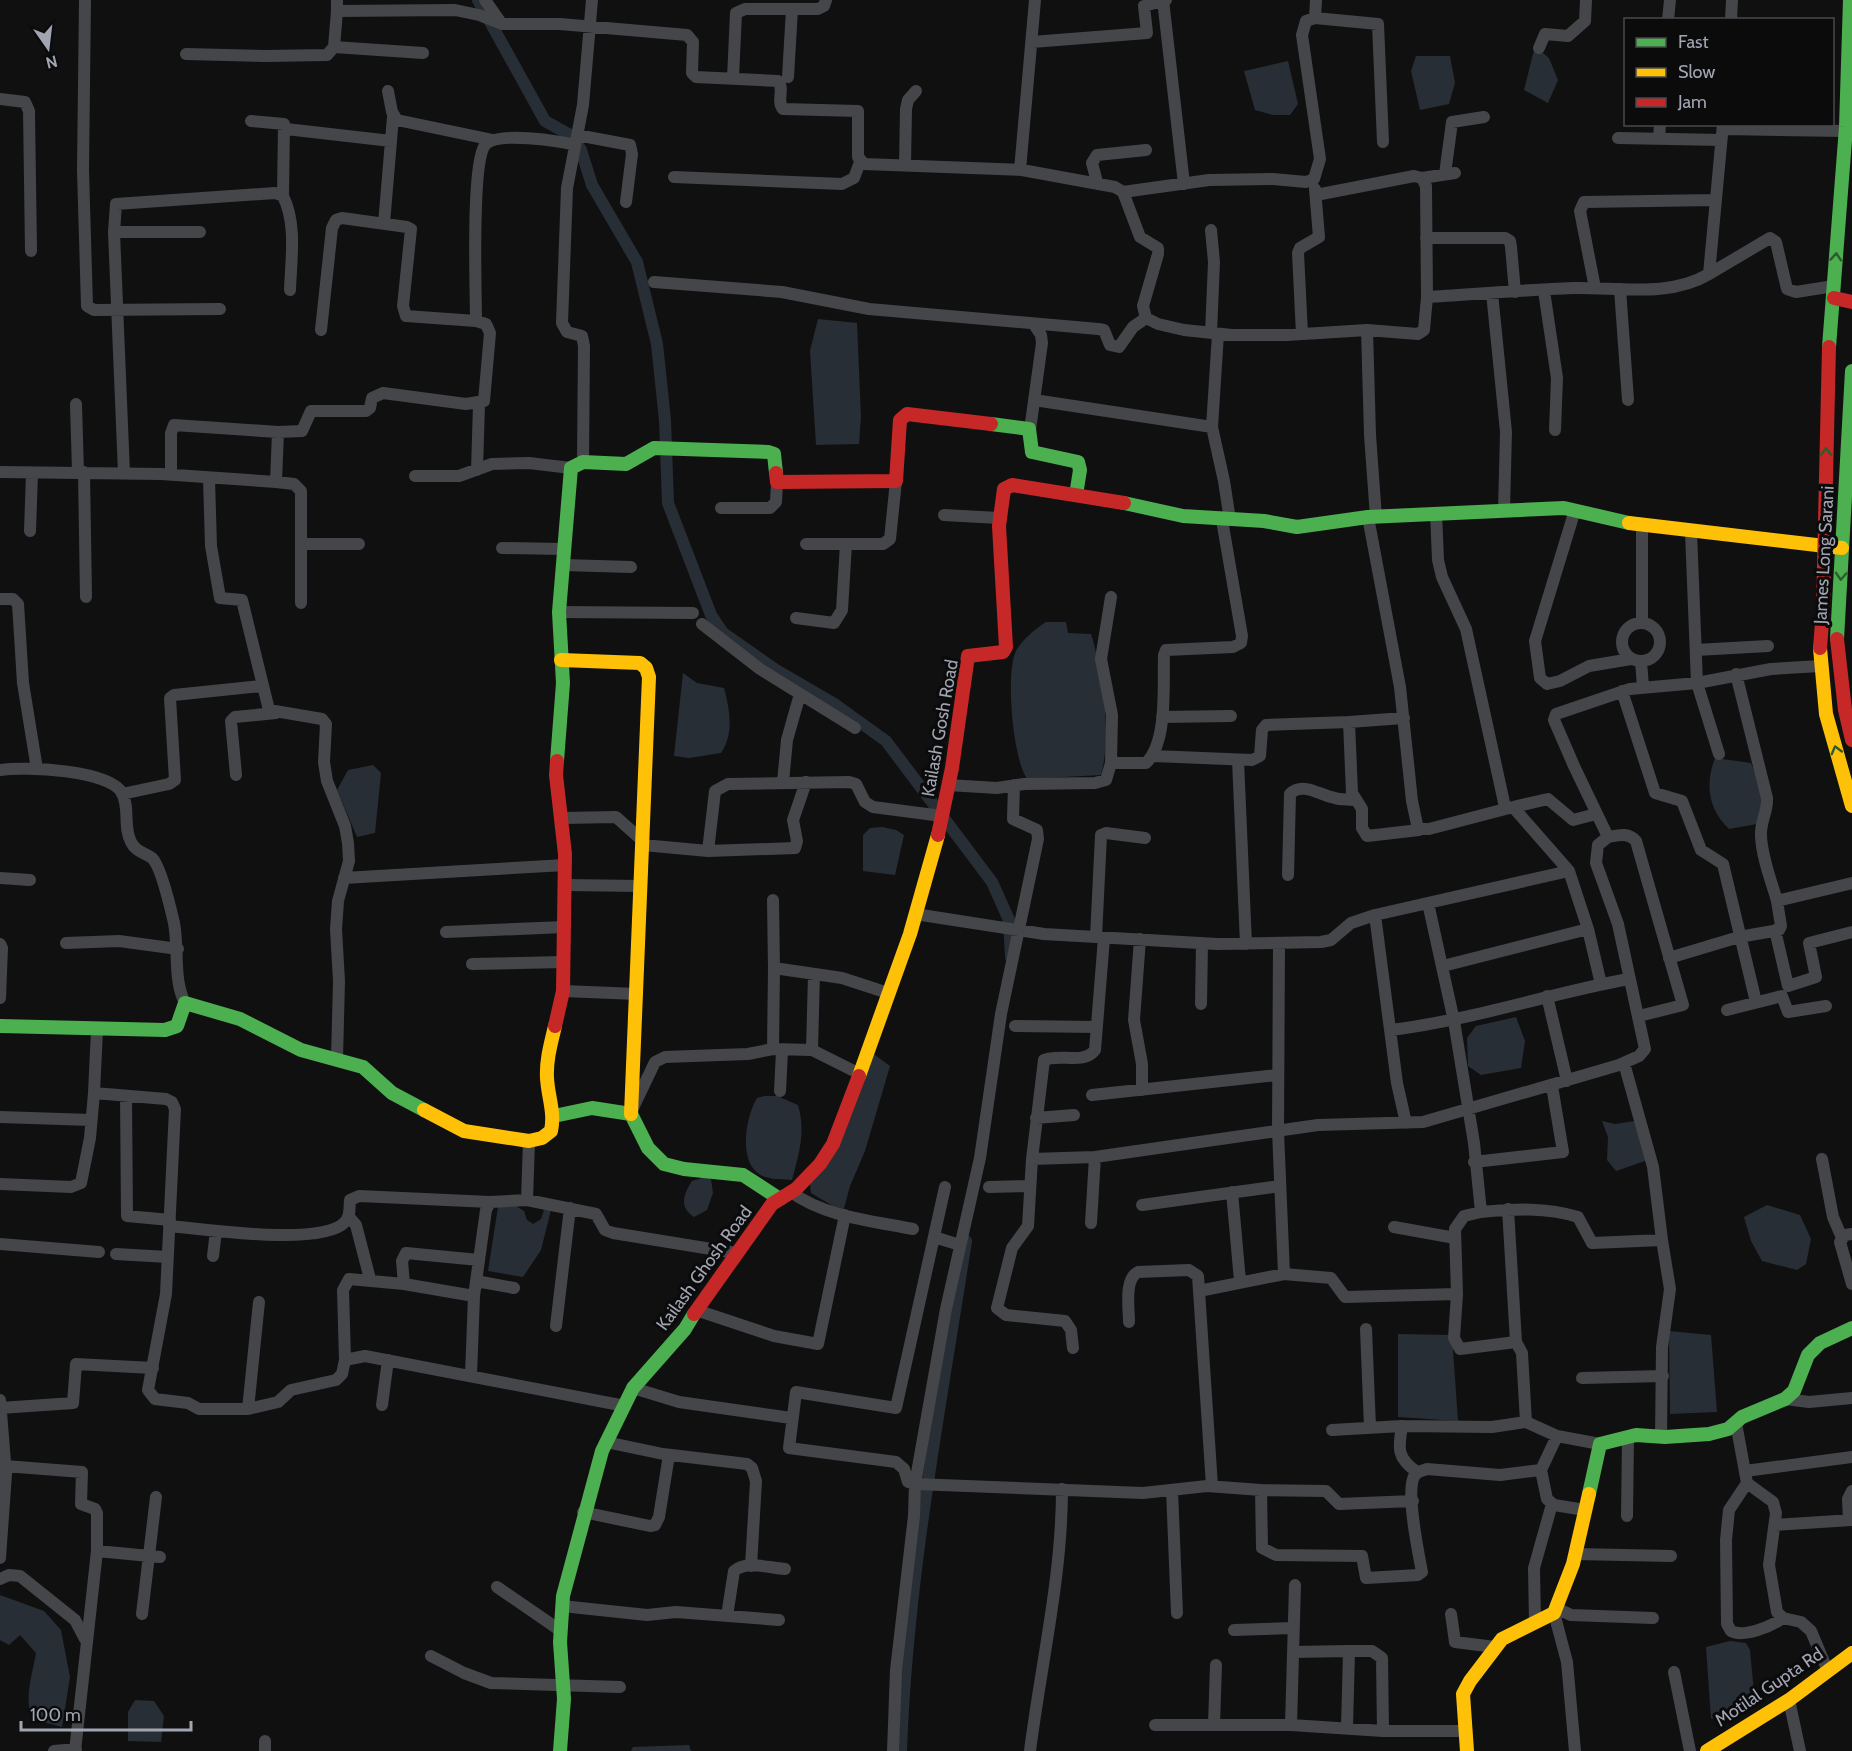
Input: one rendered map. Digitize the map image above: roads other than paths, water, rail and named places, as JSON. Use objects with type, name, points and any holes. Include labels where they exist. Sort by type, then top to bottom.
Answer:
[{"type":"street","points":[[85,0],[83,170],[85,300],[90,309],[117,311],[220,309]]},
{"type":"street","points":[[485,0],[498,23]]},
{"type":"street","points":[[185,1003],[240,1019],[301,1050],[368,1070],[392,1093],[464,1131],[529,1141],[542,1138],[551,1131],[554,1116],[547,1080],[548,1058],[563,990],[564,962],[565,865],[556,775],[563,683],[560,612],[564,549],[577,465],[585,346],[582,336],[567,332],[561,323],[567,188],[583,105],[592,0]]},
{"type":"street","points":[[733,78],[736,13],[745,9],[818,9],[824,6],[826,0]]},
{"type":"street","points":[[1020,170],[1035,0]]},
{"type":"street","points":[[1032,42],[1147,33],[1144,6],[1165,0],[1184,184]]},
{"type":"street","points":[[1316,0],[1316,18]]},
{"type":"street","points":[[1539,48],[1545,33],[1568,36],[1585,21],[1586,0]]},
{"type":"street","points":[[1668,18],[1670,0]]},
{"type":"street","points":[[1731,18],[1732,0]]},
{"type":"street","points":[[1850,0],[1845,131],[1829,344],[1820,666],[1827,714],[1852,806]]},
{"type":"street","points":[[186,54],[318,57],[327,54],[334,47],[337,5],[455,10],[479,15],[498,23],[589,26],[687,35],[693,42],[694,76],[778,81],[781,85],[780,102],[783,109],[858,111],[860,162],[854,178],[842,184],[674,177]]},
{"type":"street","points":[[788,77],[792,9]]},
{"type":"street","points":[[1302,334],[1298,253],[1305,244],[1319,237],[1314,179],[1320,159],[1302,35],[1306,21],[1316,18],[1378,24],[1383,142]]},
{"type":"street","points":[[334,47],[423,53]]},
{"type":"street","points":[[384,224],[393,117],[388,91]]},
{"type":"street","points":[[905,165],[906,109],[908,100],[916,91]]},
{"type":"street","points":[[0,99],[25,102],[29,111],[31,250]]},
{"type":"street","points":[[393,117],[493,140],[576,140],[630,145],[632,154],[626,202]]},
{"type":"street","points":[[1316,195],[1414,176],[1422,178],[1450,174],[1452,122],[1484,117]]},
{"type":"street","points":[[251,121],[281,122],[286,129],[283,196],[288,210],[291,238],[290,290]]},
{"type":"street","points":[[1659,140],[1660,126]]},
{"type":"street","points":[[286,129],[392,141]]},
{"type":"street","points":[[1618,138],[1659,140],[1722,131],[1845,131]]},
{"type":"street","points":[[1708,274],[1722,131]]},
{"type":"street","points":[[476,321],[478,167],[484,146],[493,140]]},
{"type":"street","points":[[1097,182],[1092,163],[1097,155],[1146,150]]},
{"type":"street","points":[[860,162],[1020,170],[1097,182],[1123,192],[1224,179],[1306,182],[1314,179]]},
{"type":"street","points":[[1123,192],[1134,228],[1140,237],[1158,248],[1143,306],[1146,318],[1158,324],[1214,334],[1302,334],[1367,330],[1418,334],[1424,330],[1427,297],[1426,186],[1422,178]]},
{"type":"street","points":[[124,473],[114,208],[120,202],[275,193],[283,196]]},
{"type":"street","points":[[1595,288],[1580,212],[1584,202],[1715,200]]},
{"type":"street","points":[[171,475],[171,433],[174,426],[278,432],[302,431],[307,415],[317,409],[366,411],[370,408],[372,398],[383,393],[478,404],[486,397],[490,333],[486,324],[404,314],[411,229],[342,218],[332,223],[321,330]]},
{"type":"street","points":[[1111,763],[1135,765],[1146,763],[1153,756],[1162,717],[1166,650],[1233,647],[1241,643],[1226,520],[1224,481],[1212,427],[1214,272],[1211,230]]},
{"type":"street","points":[[114,232],[200,232]]},
{"type":"street","points":[[1426,238],[1505,238],[1510,241],[1515,292]]},
{"type":"street","points":[[1427,297],[1676,286],[1708,274],[1770,238],[1776,242],[1787,289],[1834,292],[1852,302]]},
{"type":"street","points":[[654,282],[782,292],[844,306],[1035,326],[1104,330],[1110,345],[1119,347],[1133,327],[1146,318]]},
{"type":"street","points":[[1620,289],[1628,400]]},
{"type":"street","points":[[1544,291],[1557,378],[1555,430]]},
{"type":"street","points":[[1492,293],[1506,432],[1504,511]]},
{"type":"street","points":[[1035,326],[1041,335],[1042,342],[1030,430],[1032,452],[1078,462],[1080,470],[1076,495],[1183,516],[1297,527],[1372,517],[1436,513],[1575,510],[1642,525],[1691,532],[1847,547]]},
{"type":"street","points":[[1367,330],[1372,517],[1404,718],[1412,801],[1419,830]]},
{"type":"street","name":"James Long Sarani","points":[[1852,371],[1847,547],[1837,642],[1852,740]]},
{"type":"street","points":[[1034,400],[1212,427]]},
{"type":"street","points":[[76,404],[86,597]]},
{"type":"street","points":[[477,470],[478,404]]},
{"type":"street","points":[[806,544],[883,544],[890,539],[902,416],[1030,430]]},
{"type":"street","points":[[276,482],[278,432]]},
{"type":"street","points":[[415,476],[459,476],[501,463],[624,464],[632,462],[644,450],[654,448],[774,454],[777,482],[776,502],[771,508],[721,508]]},
{"type":"street","points":[[0,472],[124,473],[294,484],[301,491],[301,603]]},
{"type":"street","points":[[30,531],[32,474]]},
{"type":"street","points":[[208,479],[210,546],[220,598],[242,600],[261,686],[269,710],[276,713]]},
{"type":"street","points":[[777,482],[896,481]]},
{"type":"street","name":"Kailash Gosh Road","points":[[942,816],[968,656],[1003,651],[1006,647],[999,518],[1005,489],[1012,485],[1076,495]]},
{"type":"street","points":[[1575,510],[1535,641],[1540,678],[1546,684],[1560,681],[1589,666],[1636,660],[1650,659],[1657,652],[1660,643],[1658,633],[1651,626],[1642,623],[1632,625],[1624,632],[1622,642],[1624,651],[1636,660],[1643,687]]},
{"type":"street","points":[[1436,513],[1438,560],[1442,577],[1466,630],[1509,807],[1569,871],[1588,929],[1600,984]]},
{"type":"street","points":[[944,515],[999,518]]},
{"type":"street","points":[[1642,525],[1642,623]]},
{"type":"street","points":[[1691,532],[1697,683],[1719,754]]},
{"type":"street","points":[[301,544],[359,544]]},
{"type":"street","points":[[796,618],[834,623],[842,610],[846,544]]},
{"type":"street","points":[[502,548],[564,549]]},
{"type":"street","points":[[563,565],[631,567]]},
{"type":"street","points":[[948,785],[997,788],[1014,785],[1095,783],[1106,780],[1111,763],[1112,715],[1101,659],[1111,597]]},
{"type":"street","points":[[0,599],[13,599],[18,604],[23,683],[37,769]]},
{"type":"street","points":[[560,612],[693,613]]},
{"type":"street","points":[[702,624],[760,669],[855,728]]},
{"type":"street","points":[[1696,650],[1768,646]]},
{"type":"street","points":[[561,660],[633,662],[646,668],[649,677],[632,1112],[643,1142],[657,1160],[674,1167],[745,1176],[786,1196],[845,1215],[913,1229]]},
{"type":"street","points":[[1608,837],[1554,720],[1560,711],[1622,691],[1643,687],[1697,683],[1736,674],[1820,666]]},
{"type":"street","points":[[1670,958],[1739,937],[1775,930],[1781,926],[1760,834],[1768,810],[1767,798],[1736,674]]},
{"type":"street","points":[[122,794],[169,784],[175,780],[170,698],[174,695],[261,686]]},
{"type":"street","points":[[1622,691],[1655,793],[1682,801],[1701,850],[1723,864],[1756,1002]]},
{"type":"street","points":[[783,782],[787,740],[800,694]]},
{"type":"street","points":[[236,775],[231,721],[235,717],[276,713],[322,719],[326,724],[324,762],[327,781],[345,826],[349,861],[338,901],[336,929],[339,981],[337,1059]]},
{"type":"street","points":[[1162,717],[1231,716]]},
{"type":"street","points":[[1153,756],[1252,760],[1260,756],[1262,730],[1266,725],[1404,718]]},
{"type":"street","points":[[1349,722],[1354,800],[1362,809],[1362,828],[1367,836],[1419,830],[1548,799],[1573,820],[1596,814]]},
{"type":"street","points":[[1238,760],[1246,944]]},
{"type":"street","points":[[0,770],[37,769],[90,775],[114,784],[122,794],[131,843],[137,851],[151,858],[155,863],[173,918],[178,949],[179,986],[185,1003],[181,1022],[176,1028],[167,1031],[0,1026]]},
{"type":"street","points":[[708,851],[713,799],[715,791],[720,786],[783,782],[856,784],[866,802],[873,807],[942,816]]},
{"type":"street","points":[[562,818],[616,816],[643,843],[708,851],[795,848],[797,841],[793,820],[806,782]]},
{"type":"street","points":[[893,1751],[896,1670],[914,1516],[915,1484],[946,1309],[980,1158],[1011,929],[1038,834],[1036,830],[1013,819],[1014,785]]},
{"type":"street","points":[[1288,875],[1290,794],[1293,790],[1304,789],[1334,798],[1354,800]]},
{"type":"street","name":"Kailash Ghosh Road","points":[[560,1751],[563,1687],[562,1606],[584,1512],[606,1442],[633,1388],[660,1359],[772,1204],[786,1196],[820,1164],[833,1144],[915,914],[942,816]]},
{"type":"street","points":[[1073,1348],[1071,1330],[1065,1321],[1006,1315],[997,1308],[1012,1248],[1028,1226],[1032,1159],[1044,1060],[1091,1055],[1095,1050],[1100,937],[1101,835],[1106,833],[1145,838]]},
{"type":"street","points":[[1032,1159],[1095,1157],[1318,1125],[1422,1122],[1552,1086],[1639,1056],[1645,1049],[1639,1016],[1628,979],[1618,924],[1596,863],[1598,845],[1608,837],[1623,834],[1631,836],[1636,841],[1683,1005],[1639,1016]]},
{"type":"street","points":[[344,878],[565,865]]},
{"type":"street","points":[[915,914],[1011,929],[1100,937],[1202,943],[1279,944],[1330,940],[1351,923],[1375,915],[1569,871]]},
{"type":"street","points":[[0,878],[30,880]]},
{"type":"street","points":[[1777,901],[1852,883]]},
{"type":"street","points":[[565,885],[641,886]]},
{"type":"street","points":[[773,900],[780,1091]]},
{"type":"street","points":[[1428,903],[1454,1020],[1469,1109],[1481,1212]]},
{"type":"street","points":[[1375,915],[1406,1123]]},
{"type":"street","points":[[446,932],[564,927]]},
{"type":"street","points":[[1443,966],[1588,929]]},
{"type":"street","points":[[1775,930],[1788,986],[1816,977],[1809,943],[1852,932]]},
{"type":"street","points":[[1140,939],[1134,1010],[1136,1039],[1142,1064],[1142,1090]]},
{"type":"street","points":[[66,943],[119,941],[178,949]]},
{"type":"street","points":[[1201,1004],[1202,943]]},
{"type":"street","points":[[0,944],[2,948],[0,998]]},
{"type":"street","points":[[1279,944],[1277,1076],[1284,1274]]},
{"type":"street","points":[[472,964],[564,962]]},
{"type":"street","points":[[774,968],[842,978],[888,993]]},
{"type":"street","points":[[812,1050],[814,974]]},
{"type":"street","points":[[1391,1030],[1454,1020],[1547,996],[1628,979]]},
{"type":"street","points":[[563,990],[637,994]]},
{"type":"street","points":[[1547,996],[1567,1081]]},
{"type":"street","points":[[1727,1010],[1782,996],[1788,1012],[1826,1006]]},
{"type":"street","points":[[1015,1026],[1097,1027]]},
{"type":"street","points":[[0,1184],[77,1186],[82,1178],[91,1120],[97,1030]]},
{"type":"street","points":[[632,1112],[655,1062],[665,1057],[812,1050],[858,1073]]},
{"type":"street","points":[[1624,1063],[1653,1167],[1670,1289],[1662,1347],[1661,1437]]},
{"type":"street","points":[[1092,1095],[1277,1076]]},
{"type":"street","points":[[1474,1162],[1563,1152],[1552,1086]]},
{"type":"street","points":[[94,1094],[165,1099],[172,1102],[175,1109],[166,1294],[148,1390],[154,1399],[188,1403],[200,1409],[248,1409],[278,1402],[291,1390],[336,1380],[342,1374],[345,1360],[343,1331],[345,1283],[355,1278],[474,1296]]},
{"type":"street","points":[[126,1097],[127,1216],[216,1231],[290,1235],[335,1228],[344,1224],[349,1217],[350,1200],[359,1196],[490,1202],[527,1200],[596,1214],[605,1230],[613,1233],[736,1253]]},
{"type":"street","points":[[554,1116],[581,1107],[610,1108],[632,1112]]},
{"type":"street","points":[[1036,1118],[1074,1115]]},
{"type":"street","points":[[0,1117],[91,1120]]},
{"type":"street","points":[[527,1200],[529,1141]]},
{"type":"street","points":[[1091,1223],[1095,1157]]},
{"type":"street","points":[[1822,1159],[1833,1217],[1847,1236],[1840,1242],[1852,1284]]},
{"type":"street","points":[[989,1186],[1030,1186]]},
{"type":"street","points":[[1142,1205],[1280,1186]]},
{"type":"street","points":[[945,1187],[896,1408],[796,1392],[789,1448],[896,1462],[904,1469],[908,1482],[915,1484],[1143,1493],[1212,1486],[1261,1490],[1326,1491],[1339,1504],[1413,1501]]},
{"type":"street","points":[[1232,1192],[1240,1281]]},
{"type":"street","points":[[471,1375],[474,1296],[486,1210],[490,1202]]},
{"type":"street","points":[[556,1326],[570,1208]]},
{"type":"street","points":[[1516,1342],[1460,1349],[1454,1338],[1457,1294],[1455,1229],[1464,1216],[1508,1209],[1563,1212],[1578,1217],[1592,1243],[1662,1240]]},
{"type":"street","points":[[1508,1209],[1516,1342],[1522,1353],[1526,1422]]},
{"type":"street","points":[[696,1310],[774,1336],[818,1344],[845,1215]]},
{"type":"street","points":[[349,1217],[356,1226],[370,1279]]},
{"type":"street","points":[[1394,1227],[1455,1238]]},
{"type":"street","points":[[213,1256],[216,1231]]},
{"type":"street","points":[[934,1237],[960,1245]]},
{"type":"street","points":[[0,1244],[99,1252]]},
{"type":"street","points":[[404,1284],[402,1261],[406,1253],[479,1260]]},
{"type":"street","points":[[116,1254],[168,1257]]},
{"type":"street","points":[[1129,1322],[1129,1282],[1132,1275],[1138,1272],[1190,1270],[1198,1276],[1212,1486]]},
{"type":"street","points":[[1199,1292],[1240,1281],[1284,1274],[1331,1278],[1345,1297],[1457,1294]]},
{"type":"street","points":[[476,1281],[514,1288]]},
{"type":"street","points":[[248,1409],[259,1302]]},
{"type":"street","points":[[1785,1399],[1794,1391],[1808,1355],[1820,1343],[1852,1328]]},
{"type":"street","points":[[1366,1329],[1370,1427]]},
{"type":"street","points":[[345,1360],[365,1356],[625,1406]]},
{"type":"street","points":[[382,1405],[388,1360]]},
{"type":"street","points":[[0,1408],[73,1403],[76,1364],[153,1368]]},
{"type":"street","points":[[1582,1378],[1663,1376]]},
{"type":"street","points":[[633,1388],[679,1402],[791,1418]]},
{"type":"street","points":[[1332,1430],[1402,1426],[1492,1427],[1526,1422],[1557,1437],[1600,1444],[1628,1437],[1709,1434],[1728,1429],[1772,1402],[1785,1399],[1809,1402],[1852,1398]]},
{"type":"street","points":[[0,1400],[6,1474],[0,1558]]},
{"type":"street","points":[[1736,1423],[1746,1477],[1773,1502],[1775,1525],[1769,1565],[1777,1612],[1783,1618],[1802,1622],[1811,1631],[1827,1669]]},
{"type":"street","points":[[1402,1426],[1399,1444],[1401,1457],[1405,1464],[1418,1472]]},
{"type":"street","points":[[1557,1437],[1541,1470],[1547,1499],[1552,1504],[1585,1510]]},
{"type":"street","points":[[1627,1516],[1628,1437]]},
{"type":"street","points":[[606,1442],[669,1455],[747,1464],[752,1468],[756,1480],[751,1566]]},
{"type":"street","points":[[1575,1751],[1567,1662],[1555,1611],[1575,1554],[1600,1444]]},
{"type":"street","points":[[584,1512],[655,1525],[659,1517],[669,1455]]},
{"type":"street","points":[[1746,1477],[1852,1457]]},
{"type":"street","points":[[5,1466],[82,1472],[81,1504],[95,1509],[98,1513],[97,1551],[75,1750],[54,1751]]},
{"type":"street","points":[[1261,1490],[1262,1548],[1266,1552],[1276,1555],[1362,1556],[1366,1578],[1418,1575],[1422,1572],[1415,1536],[1413,1501],[1413,1478],[1418,1472],[1427,1469],[1500,1475],[1541,1470]]},
{"type":"street","points":[[1746,1477],[1729,1510],[1726,1540],[1727,1624],[1731,1631],[1738,1634],[1774,1625],[1783,1618]]},
{"type":"street","points":[[1030,1751],[1040,1670],[1062,1540],[1062,1489]]},
{"type":"street","points":[[1172,1490],[1177,1613]]},
{"type":"street","points":[[1775,1525],[1851,1520],[1848,1498],[1852,1491]]},
{"type":"street","points":[[142,1614],[155,1557],[156,1497]]},
{"type":"street","points":[[1535,1623],[1534,1568],[1552,1504]]},
{"type":"street","points":[[97,1551],[155,1557]]},
{"type":"street","points":[[1575,1554],[1671,1556]]},
{"type":"street","points":[[727,1616],[734,1571],[742,1565],[785,1569]]},
{"type":"street","points":[[0,1579],[9,1575],[20,1576],[75,1620],[86,1640]]},
{"type":"street","points":[[1291,1725],[1295,1585]]},
{"type":"street","points":[[497,1587],[561,1631]]},
{"type":"street","points":[[562,1606],[647,1615],[676,1612],[779,1620]]},
{"type":"street","points":[[1467,1751],[1463,1694],[1495,1647],[1518,1630],[1555,1611],[1571,1615],[1653,1618]]},
{"type":"street","points":[[1451,1614],[1455,1642],[1495,1647]]},
{"type":"street","points":[[1234,1630],[1293,1628]]},
{"type":"street","points":[[1347,1727],[1349,1651]]},
{"type":"street","points":[[1293,1652],[1372,1651],[1382,1658],[1383,1731]]},
{"type":"street","name":"Motilal Gupta Rd","points":[[1707,1751],[1789,1700],[1827,1669],[1852,1653]]},
{"type":"street","points":[[431,1656],[464,1673],[491,1683],[620,1687]]},
{"type":"street","points":[[1214,1725],[1216,1665]]},
{"type":"street","points":[[1674,1671],[1683,1728],[1690,1751]]},
{"type":"street","points":[[1789,1700],[1800,1751]]},
{"type":"street","points":[[1155,1725],[1291,1725],[1383,1731],[1466,1731]]},
{"type":"waterway","points":[[478,0],[545,121],[572,136],[581,150],[592,185],[637,262],[657,344],[665,420],[668,503],[711,615],[723,633],[776,670],[836,705],[886,741],[992,882],[1009,920],[1011,957]]},
{"type":"waterway","points":[[901,1751],[904,1687],[917,1559],[966,1241]]}]
